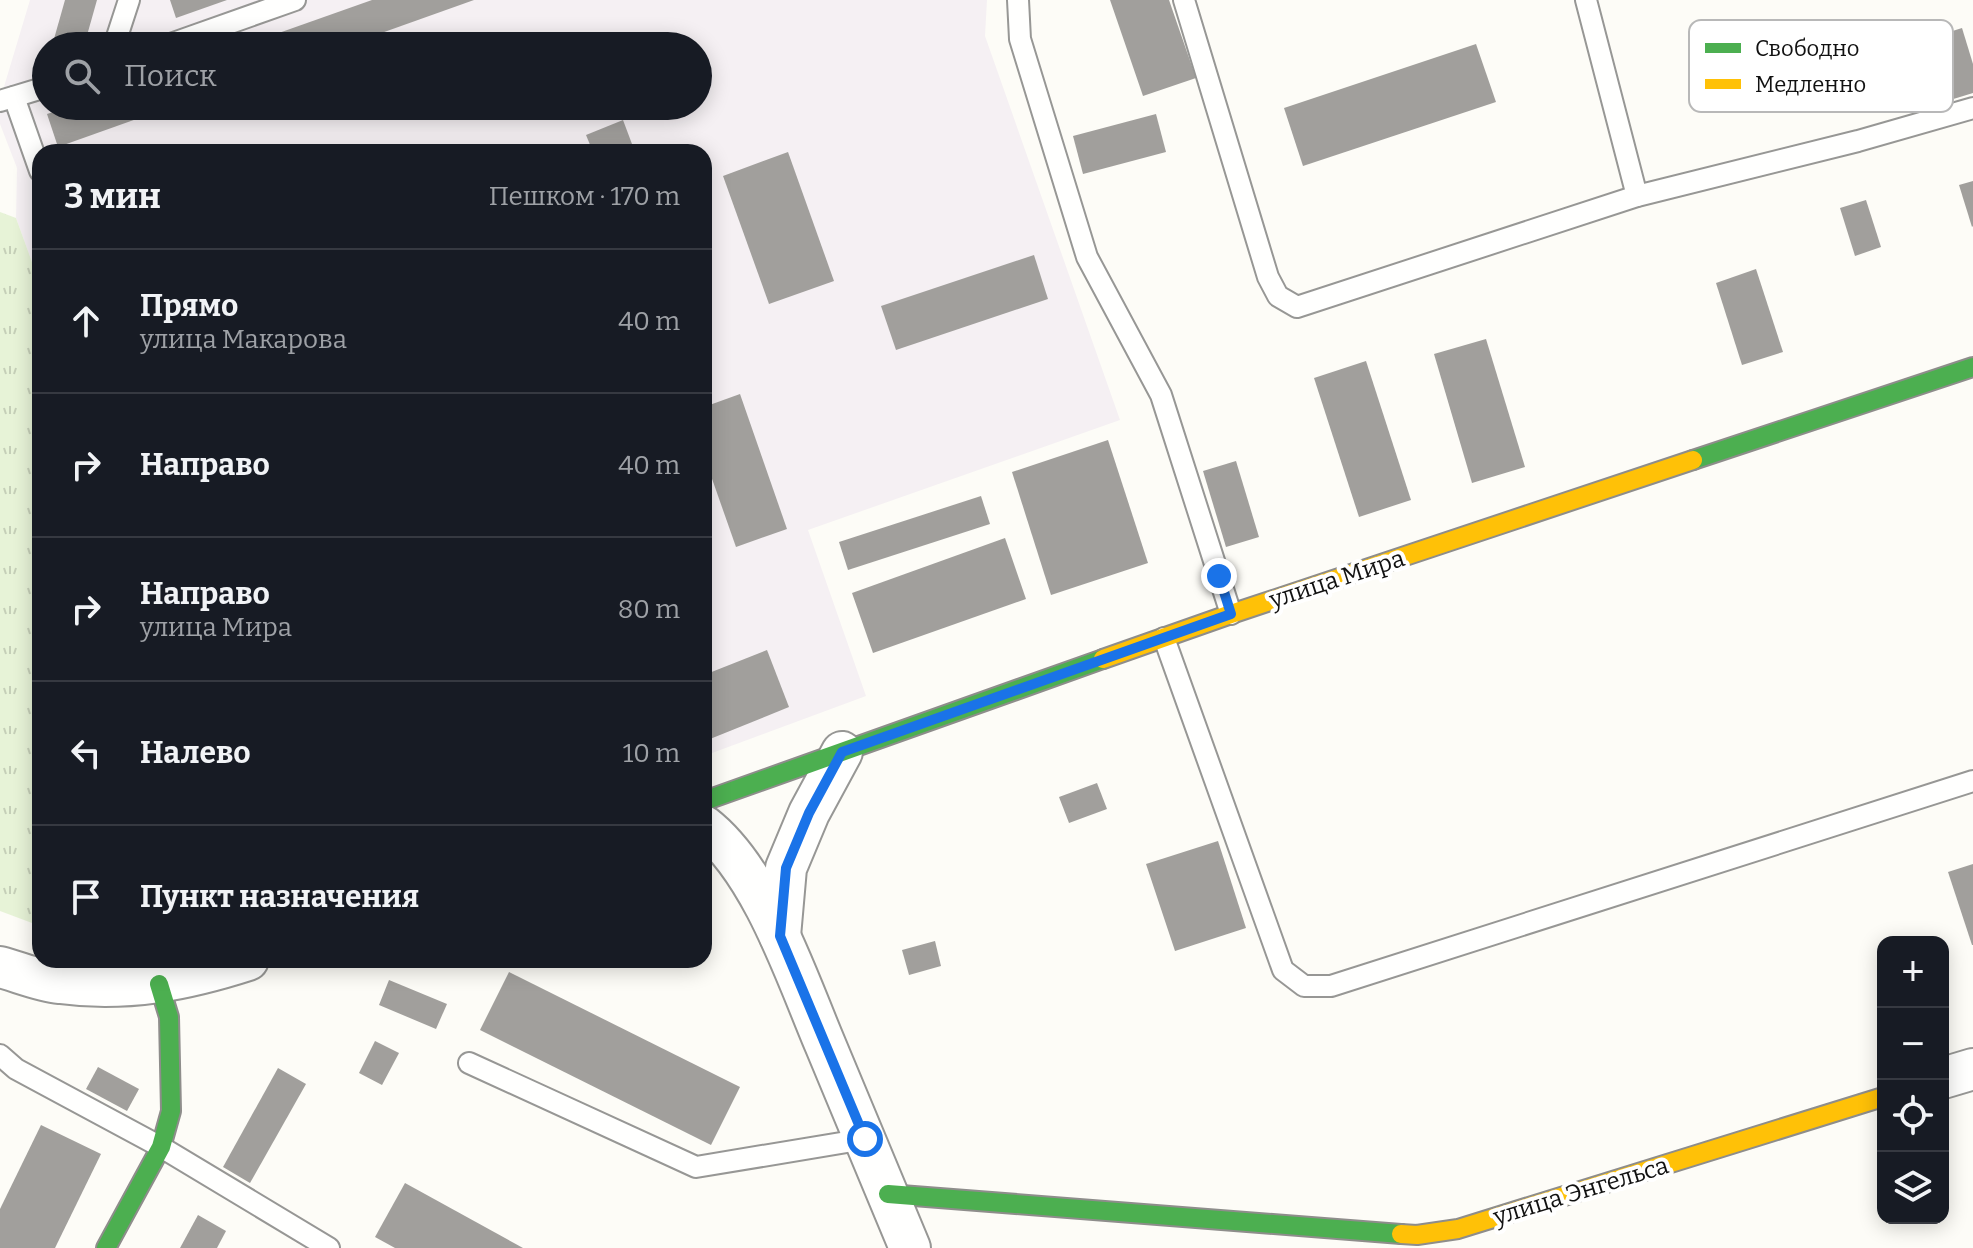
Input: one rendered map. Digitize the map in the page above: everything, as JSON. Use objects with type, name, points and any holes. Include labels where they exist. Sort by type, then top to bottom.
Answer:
[{"type":"street","name":"улица Мира","points":[[712,806],[842,752],[1231,614],[1973,367]]},
{"type":"street","points":[[780,936],[786,868],[809,813],[842,752]]},
{"type":"street","points":[[712,821],[718,837],[751,882],[780,936],[910,1248]]},
{"type":"street","points":[[0,967],[57,983],[111,987],[159,984],[223,968]]},
{"type":"street","points":[[106,1248],[161,1147],[171,1111],[169,1017],[159,984]]},
{"type":"street","points":[[1949,1076],[1973,1069]]},
{"type":"street","name":"улица Энгельса","points":[[888,1194],[1417,1235],[1458,1229],[1877,1099]]},
{"type":"lane","points":[[119,32],[129,0]]},
{"type":"lane","points":[[205,32],[295,0]]},
{"type":"lane","points":[[1018,0],[1020,39],[1087,257],[1161,395],[1231,614]]},
{"type":"lane","points":[[1184,0],[1268,277],[1278,296],[1297,307],[1637,196],[1858,141],[1973,108]]},
{"type":"lane","points":[[1586,0],[1637,196]]},
{"type":"lane","points":[[32,91],[7,99],[32,154]]},
{"type":"lane","points":[[1164,638],[1283,970],[1304,986],[1331,986],[1973,781]]},
{"type":"lane","points":[[0,1055],[16,1069],[161,1147],[329,1248]]},
{"type":"lane","points":[[469,1063],[696,1167],[865,1139]]},
{"type":"shaded area","points":[[30,0],[987,0],[985,36],[1120,420],[808,530],[866,696],[712,753],[712,144],[32,144],[32,262],[16,218],[17,168],[0,124],[0,100]]},
{"type":"green space","points":[[0,212],[16,218],[32,262],[32,923],[0,911]]},
{"type":"building","points":[[65,0],[97,0],[88,32],[56,32]]},
{"type":"building","points":[[170,0],[227,0],[176,18]]},
{"type":"building","points":[[372,0],[474,0],[384,32],[282,32]]},
{"type":"building","points":[[1110,0],[1169,0],[1196,78],[1143,96]]},
{"type":"building","points":[[1962,28],[1973,64],[1973,93],[1953,99],[1953,31]]},
{"type":"building","points":[[1476,44],[1496,102],[1303,166],[1284,108]]},
{"type":"building","points":[[1156,114],[1166,152],[1083,174],[1073,136]]},
{"type":"building","points":[[49,120],[134,120],[66,144],[57,144]]},
{"type":"building","points":[[623,120],[632,144],[590,144],[586,135]]},
{"type":"building","points":[[788,152],[834,281],[769,304],[723,176]]},
{"type":"building","points":[[1973,181],[1973,226],[1972,227],[1959,185]]},
{"type":"building","points":[[1866,200],[1881,247],[1855,256],[1840,208]]},
{"type":"building","points":[[1034,255],[1048,299],[896,350],[881,306]]},
{"type":"building","points":[[1756,269],[1783,352],[1742,365],[1716,283]]},
{"type":"building","points":[[1486,339],[1525,467],[1472,483],[1434,354]]},
{"type":"building","points":[[1366,361],[1411,500],[1359,517],[1314,378]]},
{"type":"building","points":[[740,394],[787,529],[736,547],[712,479],[712,404]]},
{"type":"building","points":[[1108,440],[1148,563],[1051,595],[1012,472]]},
{"type":"building","points":[[1236,461],[1259,537],[1226,547],[1203,471]]},
{"type":"building","points":[[981,496],[990,524],[848,570],[839,542]]},
{"type":"building","points":[[1005,538],[1026,599],[873,653],[852,593]]},
{"type":"building","points":[[767,650],[789,707],[712,738],[712,672]]},
{"type":"building","points":[[1097,783],[1107,809],[1069,823],[1059,797]]},
{"type":"building","points":[[1218,841],[1246,928],[1175,951],[1146,864]]},
{"type":"building","points":[[1973,864],[1973,945],[1972,945],[1948,872]]},
{"type":"building","points":[[935,941],[941,966],[909,975],[902,950]]},
{"type":"building","points":[[509,972],[740,1087],[711,1145],[480,1030]]},
{"type":"building","points":[[389,980],[447,1004],[436,1029],[379,1005]]},
{"type":"building","points":[[375,1041],[399,1053],[382,1085],[359,1073]]},
{"type":"building","points":[[98,1067],[139,1089],[127,1111],[86,1089]]},
{"type":"building","points":[[278,1068],[306,1084],[250,1183],[223,1167]]},
{"type":"building","points":[[41,1125],[101,1154],[55,1248],[0,1248],[0,1209]]},
{"type":"building","points":[[405,1183],[523,1248],[395,1248],[375,1237]]},
{"type":"building","points":[[198,1215],[226,1231],[217,1248],[180,1248]]},
{"type":"traffic: fast","points":[[1693,460],[1973,367]]},
{"type":"traffic: fast","points":[[712,798],[1103,659]]},
{"type":"traffic: fast","points":[[106,1248],[161,1147],[171,1111],[169,1017],[159,984]]},
{"type":"traffic: fast","points":[[888,1194],[1401,1234]]},
{"type":"traffic: slow","points":[[1103,659],[1693,460]]},
{"type":"traffic: slow","points":[[1401,1234],[1458,1229],[1877,1099]]},
{"type":"route","points":[[865,1139],[780,936],[786,868],[809,813],[842,752],[1231,614],[1219,576]]}]
